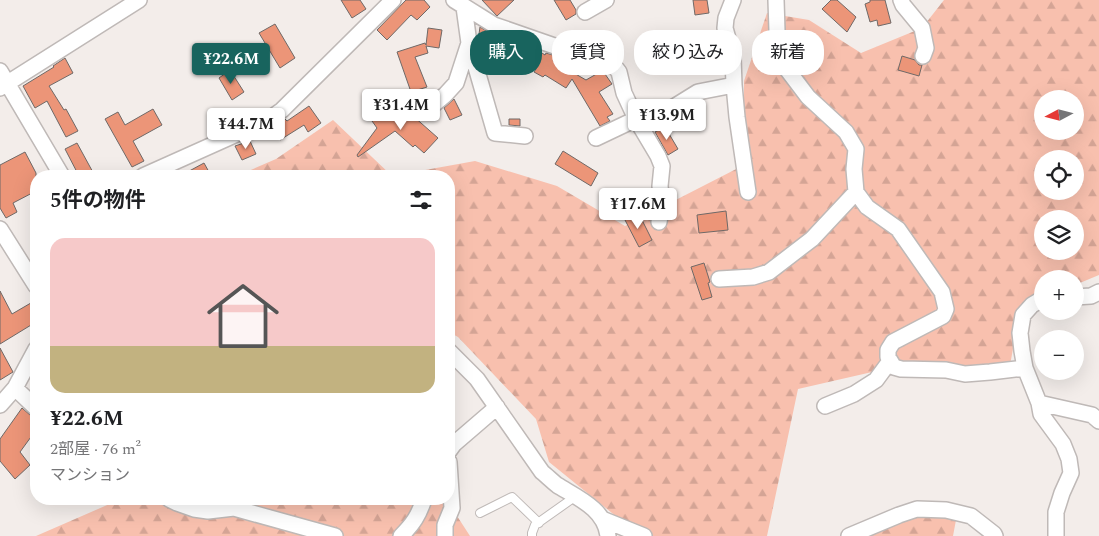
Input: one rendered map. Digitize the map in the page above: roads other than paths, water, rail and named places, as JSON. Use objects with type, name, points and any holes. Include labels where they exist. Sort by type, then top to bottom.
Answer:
[{"type":"street","points":[[58,170],[2,81],[139,0]]},
{"type":"street","points":[[156,170],[260,123],[282,110],[393,0]]},
{"type":"street","points":[[585,12],[606,0]]},
{"type":"street","points":[[733,0],[726,18],[725,28],[733,57],[737,117],[748,192]]},
{"type":"street","points":[[776,0],[777,30],[783,64],[808,97],[846,132],[856,148],[854,169],[856,192],[868,207],[898,229],[942,292],[946,309],[943,316],[893,342],[888,350],[888,357],[894,367],[901,369],[946,370],[965,374],[1025,368]]},
{"type":"street","points":[[901,0],[922,28],[926,48],[923,56]]},
{"type":"street","points":[[459,4],[495,132],[526,136]]},
{"type":"street","points":[[459,4],[494,25],[615,67],[619,72],[624,93],[636,119],[662,166],[660,186],[662,205],[659,222]]},
{"type":"street","points":[[433,105],[456,83],[469,43]]},
{"type":"street","points":[[596,138],[636,119],[650,117],[669,110],[698,92],[734,85]]},
{"type":"street","points":[[719,279],[753,277],[769,272],[812,239],[856,192]]},
{"type":"street","points":[[0,230],[30,277]]},
{"type":"street","points":[[1084,296],[1091,296],[1099,292]]},
{"type":"street","points":[[1034,305],[1023,315],[1020,333],[1025,368],[1039,403],[1041,414],[1063,444],[1069,459],[1071,474],[1056,512],[1056,536]]},
{"type":"street","points":[[455,357],[477,379],[542,472],[555,483],[584,500],[599,514],[608,536]]},
{"type":"street","points":[[1,400],[15,388],[30,360]]},
{"type":"street","points":[[825,406],[854,394],[876,380],[890,361]]},
{"type":"street","points":[[15,388],[30,402]]},
{"type":"street","points":[[1039,403],[1092,415],[1099,420]]},
{"type":"street","points":[[455,443],[497,407]]},
{"type":"street","points":[[183,505],[208,511],[234,508],[335,536]]},
{"type":"street","points":[[401,536],[412,525],[422,505]]},
{"type":"street","points":[[444,536],[445,525],[452,505]]},
{"type":"street","points":[[849,536],[917,509],[946,510],[972,516],[996,536]]},
{"type":"street","points":[[602,519],[644,536]]},
{"type":"lane","points":[[532,536],[536,525],[576,496]]},
{"type":"lane","points":[[480,513],[512,497],[539,523]]}]
